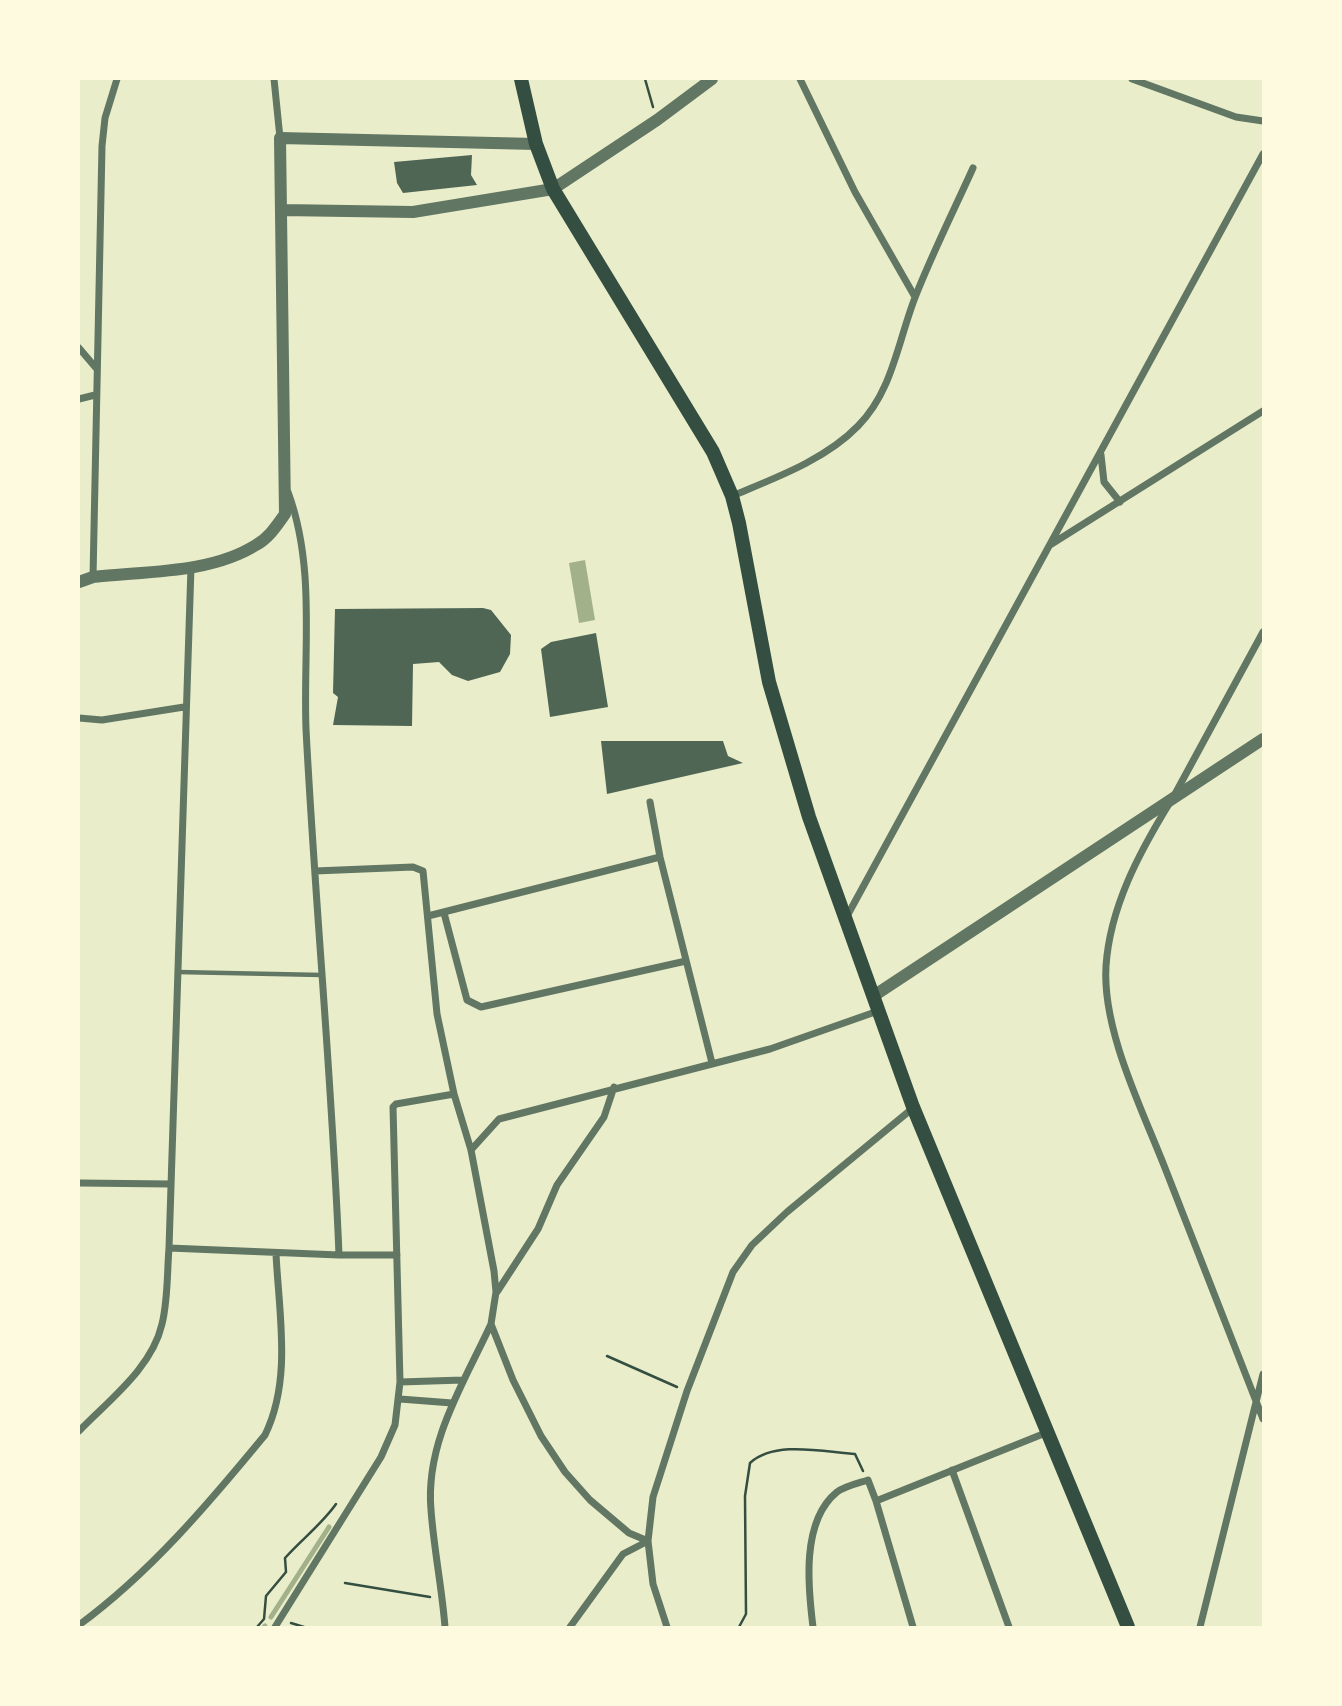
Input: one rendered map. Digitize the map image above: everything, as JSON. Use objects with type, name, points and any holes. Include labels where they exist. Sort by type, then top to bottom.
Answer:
[{"type":"main road","points":[[521,79],[536,144],[553,189],[713,452],[732,496],[775,706],[809,817],[876,995],[913,1107],[1128,1627]]},
{"type":"street","points":[[93,577],[102,146],[105,118],[117,79]]},
{"type":"street","points":[[79,582],[93,577],[191,566],[223,559],[257,545],[285,514],[282,210],[280,138],[274,79]]},
{"type":"street","points":[[282,210],[413,212],[553,189],[657,120],[712,79]]},
{"type":"street","points":[[800,79],[855,192],[915,297]]},
{"type":"street","points":[[1132,79],[1236,117],[1263,121]]},
{"type":"street","points":[[280,138],[536,144]]},
{"type":"street","points":[[846,919],[1263,156]]},
{"type":"street","points":[[732,496],[820,454],[857,427],[878,401],[915,297],[973,168]]},
{"type":"street","points":[[79,348],[96,369]]},
{"type":"street","points":[[79,399],[95,395]]},
{"type":"street","points":[[1050,546],[1263,411]]},
{"type":"street","points":[[1102,451],[1104,482],[1120,502]]},
{"type":"street","points":[[286,488],[300,523],[305,570],[306,727],[340,1255]]},
{"type":"street","points":[[79,1431],[141,1366],[155,1346],[162,1323],[169,1248],[184,707],[191,566]]},
{"type":"street","points":[[1263,632],[1145,845],[1126,886],[1108,956],[1108,1002],[1129,1076],[1263,1419]]},
{"type":"street","points":[[79,718],[102,720],[184,707]]},
{"type":"street","points":[[876,995],[1263,739]]},
{"type":"street","points":[[650,802],[660,857],[712,1063]]},
{"type":"street","points":[[428,916],[660,857]]},
{"type":"street","points":[[315,871],[419,867],[423,871],[437,1014],[454,1094],[471,1150],[496,1292],[491,1324],[452,1403],[436,1453],[430,1510],[444,1599],[445,1627]]},
{"type":"street","points":[[444,913],[467,1000],[481,1007],[686,961]]},
{"type":"street","points":[[471,1150],[499,1119],[829,1031],[881,1010]]},
{"type":"street","points":[[496,1292],[538,1229],[557,1185],[604,1117],[614,1087]]},
{"type":"street","points":[[275,1627],[381,1457],[395,1425],[400,1382],[393,1107],[396,1104],[454,1094]]},
{"type":"street","points":[[667,1627],[653,1584],[648,1541],[653,1497],[687,1391],[733,1272],[752,1245],[913,1107]]},
{"type":"street","points":[[79,1183],[171,1184]]},
{"type":"street","points":[[169,1248],[276,1254],[397,1255]]},
{"type":"street","points":[[79,1625],[121,1592],[157,1556],[265,1435],[275,1416],[282,1369],[276,1254]]},
{"type":"street","points":[[491,1324],[513,1380],[541,1436],[565,1472],[590,1500],[629,1533],[648,1541]]},
{"type":"street","points":[[1200,1627],[1263,1374]]},
{"type":"street","points":[[400,1382],[463,1380]]},
{"type":"street","points":[[400,1399],[452,1403]]},
{"type":"street","points":[[876,1501],[1048,1432]]},
{"type":"street","points":[[952,1470],[1009,1627]]},
{"type":"street","points":[[813,1627],[808,1580],[814,1531],[827,1504],[838,1491],[868,1480],[913,1627]]},
{"type":"street","points":[[570,1627],[624,1554],[648,1541]]},
{"type":"lane","points":[[177,972],[323,975]]},
{"type":"path","points":[[645,79],[657,120]]},
{"type":"path","points":[[607,1356],[687,1391]]},
{"type":"path","points":[[739,1627],[746,1614],[745,1496],[750,1463],[765,1453],[780,1451],[855,1454],[868,1480]]},
{"type":"path","points":[[257,1627],[264,1619],[266,1596],[286,1572],[285,1558],[307,1534]]},
{"type":"path","points":[[345,1583],[444,1599]]},
{"type":"shaded area","points":[[585,560],[595,620],[579,623],[569,563]]},
{"type":"building","points":[[472,155],[471,175],[477,185],[403,193],[397,183],[394,162]]},
{"type":"building","points":[[335,609],[491,610],[511,635],[510,654],[500,672],[468,681],[452,675],[439,662],[413,664],[412,726],[333,725],[338,697],[333,693]]},
{"type":"building","points":[[596,633],[608,707],[550,717],[541,649],[551,642]]},
{"type":"building","points":[[601,741],[723,741],[728,756],[743,763],[607,794]]},
{"type":"waterway","points":[[271,1617],[329,1527]]}]
